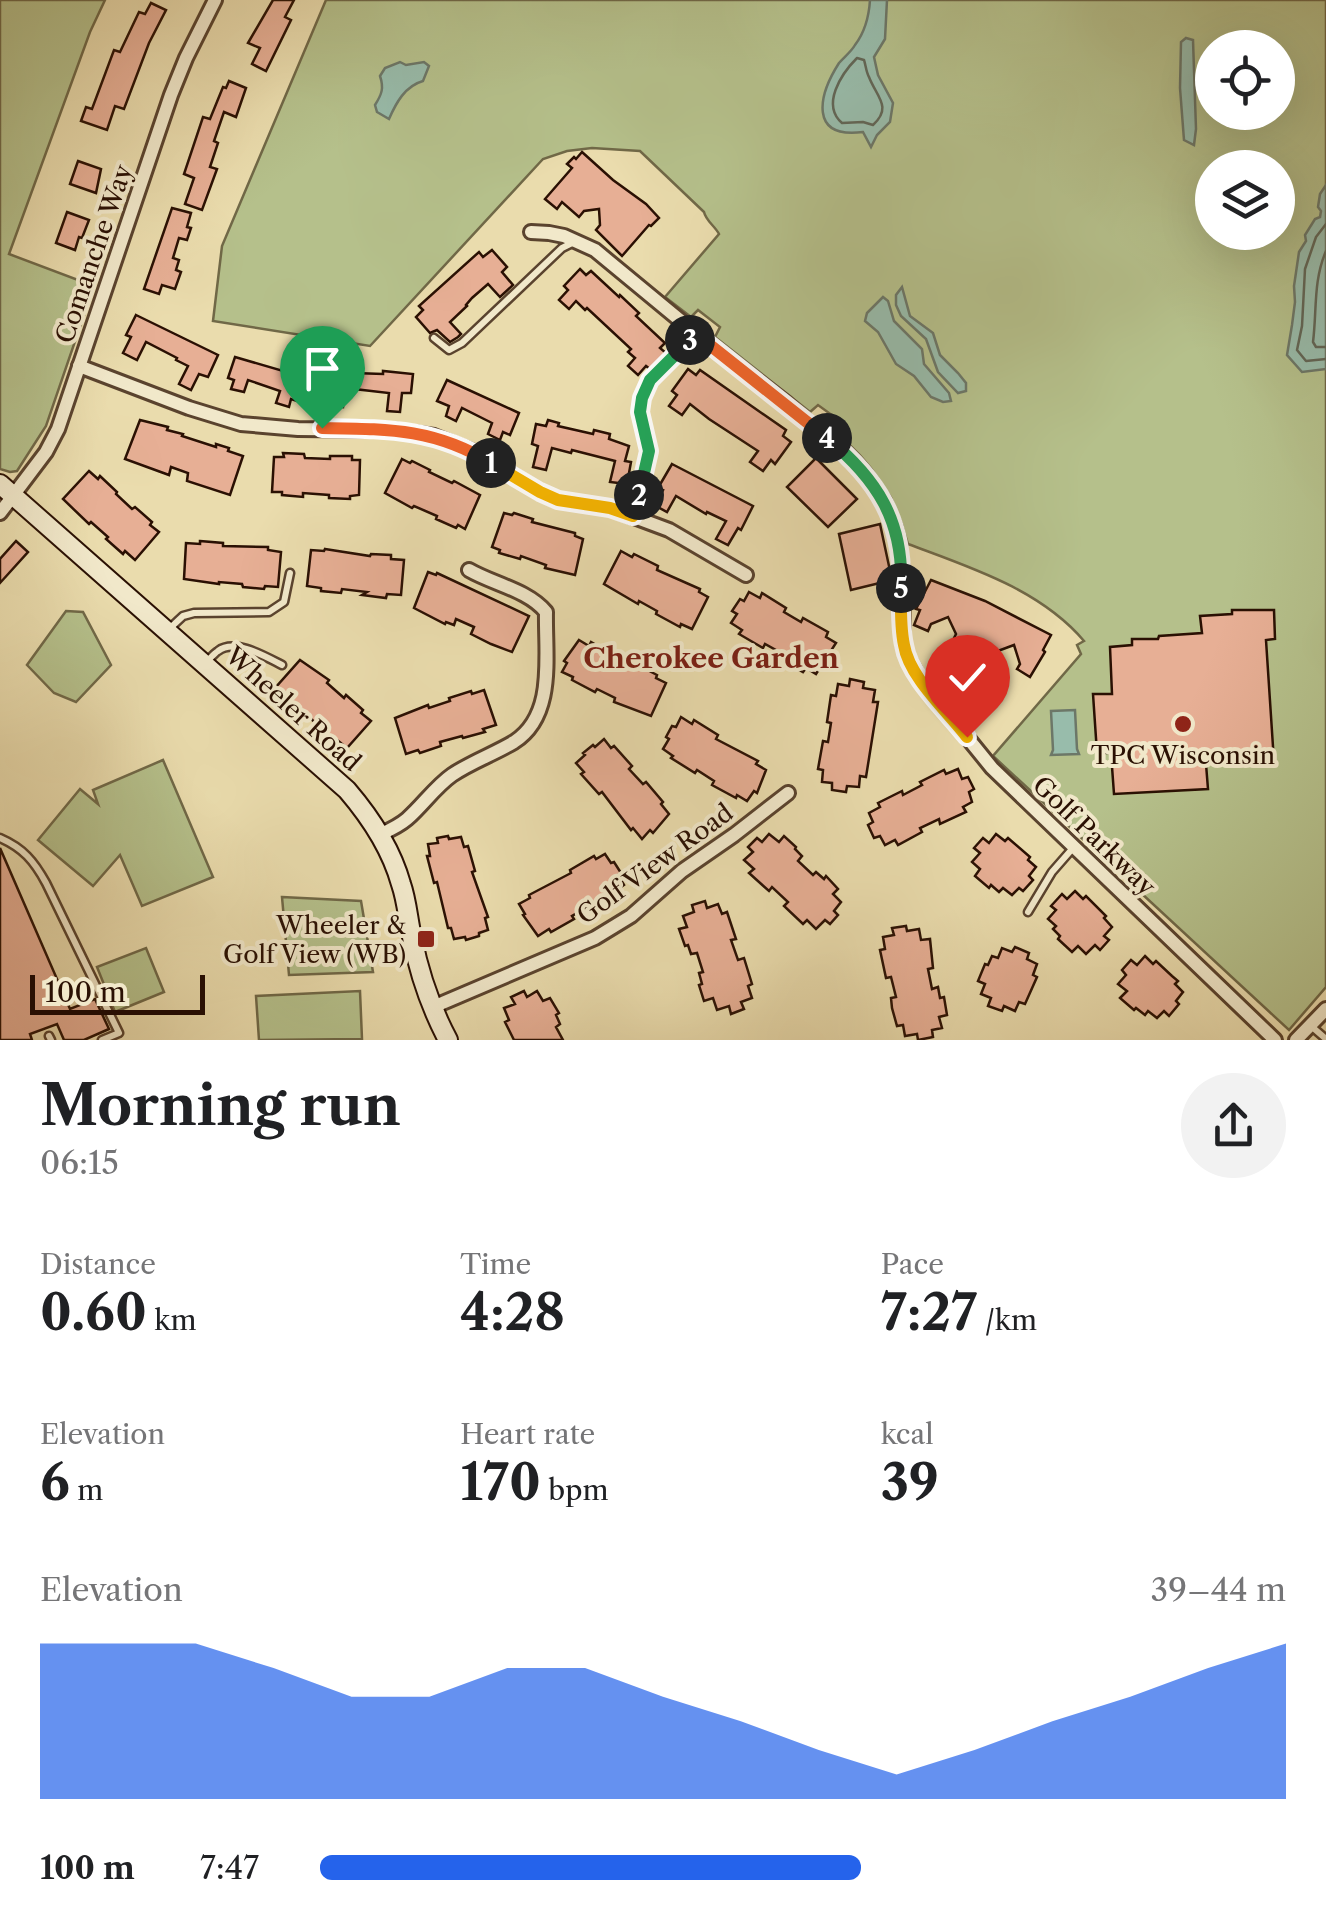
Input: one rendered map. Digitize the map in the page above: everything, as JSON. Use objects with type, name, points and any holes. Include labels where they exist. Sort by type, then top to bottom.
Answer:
[{"type":"street","name":"Comanche Way","points":[[0,513],[6,490],[52,440],[172,96],[215,0]]},
{"type":"street","name":"Golf Parkway","points":[[531,232],[578,242],[605,258],[842,450],[872,482],[895,528],[902,569],[903,644],[929,690],[992,768],[1275,1040]]},
{"type":"street","points":[[79,366],[241,424],[390,430],[434,436],[474,452],[558,500],[610,508],[669,530],[746,574]]},
{"type":"street","name":"Wheeler Road","points":[[6,490],[347,790],[380,834],[402,883],[417,960],[448,1040]]},
{"type":"street","points":[[380,834],[404,822],[456,772],[513,742],[536,721],[540,712],[544,696],[546,612],[536,601],[468,570]]},
{"type":"street","name":"Golf View Road","points":[[432,1007],[595,938],[631,916],[672,878],[788,793]]},
{"type":"street","points":[[1296,1040],[1326,1008]]},
{"type":"lane","points":[[434,338],[448,350],[462,343],[562,248],[578,242]]},
{"type":"lane","points":[[633,516],[649,451],[640,412],[642,398],[650,380],[696,334]]},
{"type":"lane","points":[[167,631],[183,616],[194,613],[269,612],[278,608],[284,602],[290,573]]},
{"type":"lane","points":[[205,664],[220,649],[228,647],[256,652],[282,665]]},
{"type":"lane","points":[[0,838],[18,846],[34,861],[46,882],[119,1032],[102,1040]]},
{"type":"lane","points":[[1028,912],[1052,872],[1074,847]]},
{"type":"lane","points":[[1310,1025],[1326,1039]]},
{"type":"green space","points":[[0,0],[105,0],[9,254],[94,286],[46,426],[17,471],[10,472],[0,469]]},
{"type":"green space","name":"TPC Wisconsin","points":[[326,0],[1326,0],[1326,987],[1289,1030],[993,756],[1081,654],[1077,645],[1084,641],[1047,607],[1025,594],[979,571],[908,544],[880,481],[833,430],[840,421],[818,405],[810,412],[715,337],[720,327],[698,310],[691,317],[665,297],[719,234],[704,212],[640,151],[592,148],[543,159],[370,346],[213,321],[222,246]]},
{"type":"green space","points":[[66,611],[83,612],[111,665],[76,702],[54,693],[27,665]]},
{"type":"green space","points":[[163,760],[213,877],[142,906],[120,855],[93,886],[38,840],[80,789],[98,804],[93,790]]},
{"type":"green space","points":[[282,897],[361,901],[373,972],[289,975]]},
{"type":"green space","points":[[146,948],[164,992],[115,1012],[97,967]]},
{"type":"green space","points":[[360,991],[362,1039],[259,1040],[256,996]]},
{"type":"water","points":[[870,0],[887,0],[885,39],[874,57],[878,75],[893,103],[890,122],[871,147],[863,132],[834,129],[823,112],[826,89],[839,63],[861,35]]},
{"type":"water","points":[[1186,38],[1193,40],[1194,145],[1184,140],[1181,42]]},
{"type":"water","points":[[400,62],[424,62],[429,66],[423,81],[406,91],[389,119],[377,112],[375,105],[382,91],[380,76],[385,68]]},
{"type":"water","points":[[1326,185],[1326,369],[1302,372],[1287,355],[1294,286],[1299,252],[1305,235],[1320,217],[1320,194]]},
{"type":"water","points":[[902,287],[910,316],[933,333],[940,355],[966,383],[966,391],[958,393],[938,372],[926,339],[901,316],[896,295]]},
{"type":"water","points":[[883,297],[894,321],[922,349],[924,364],[949,393],[951,401],[931,397],[914,376],[896,364],[878,332],[865,321],[867,313]]},
{"type":"water","points":[[1075,710],[1079,754],[1051,755],[1051,711]]},
{"type":"building","points":[[273,0],[294,0],[285,17],[291,20],[266,71],[252,64],[260,48],[248,43]]},
{"type":"building","points":[[151,3],[166,10],[124,109],[115,106],[107,130],[81,121],[86,107],[92,109],[114,50],[120,52],[139,12],[145,14]]},
{"type":"building","points":[[229,81],[246,88],[236,117],[224,112],[210,167],[217,169],[202,210],[185,204],[194,178],[184,174],[203,117],[210,119]]},
{"type":"building","points":[[582,152],[659,218],[622,256],[596,230],[600,225],[599,209],[584,211],[579,217],[562,202],[557,209],[545,199],[572,168],[567,164]]},
{"type":"building","points":[[78,161],[101,169],[96,193],[70,184]]},
{"type":"building","points":[[172,208],[191,213],[187,227],[191,228],[187,240],[179,238],[173,258],[179,260],[176,270],[181,272],[175,289],[162,285],[159,294],[144,289]]},
{"type":"building","points":[[67,212],[89,220],[75,250],[56,243]]},
{"type":"building","points":[[492,250],[507,267],[502,272],[513,285],[500,297],[488,284],[472,298],[450,322],[461,334],[450,342],[437,330],[430,333],[416,317],[423,310],[419,306],[479,252],[483,257]]},
{"type":"building","points":[[580,269],[586,275],[591,271],[620,295],[665,343],[660,348],[666,353],[650,369],[646,366],[638,375],[628,366],[635,358],[628,352],[631,349],[587,308],[576,301],[569,309],[559,300],[568,290],[564,286]]},
{"type":"building","points":[[136,315],[218,355],[208,377],[199,374],[191,390],[179,384],[188,366],[177,358],[146,342],[137,360],[123,353]]},
{"type":"building","points":[[235,357],[304,377],[297,401],[291,399],[289,407],[276,403],[280,391],[248,380],[244,392],[231,389],[234,380],[228,378]]},
{"type":"building","points":[[326,367],[354,369],[354,373],[413,374],[411,393],[402,393],[400,412],[387,411],[389,393],[345,388],[343,407],[329,405],[332,385],[323,384]]},
{"type":"building","points":[[688,369],[696,375],[700,370],[786,430],[783,436],[791,442],[775,464],[771,460],[763,471],[750,462],[758,451],[690,404],[682,415],[669,406],[677,395],[672,391]]},
{"type":"building","points":[[447,380],[519,413],[510,435],[503,432],[500,440],[488,434],[492,423],[462,408],[456,421],[446,416],[449,406],[437,401]]},
{"type":"building","points":[[140,420],[243,456],[230,495],[187,481],[188,473],[171,467],[169,475],[125,459]]},
{"type":"building","points":[[548,420],[593,434],[594,430],[610,434],[609,439],[629,446],[625,461],[631,462],[627,484],[610,482],[615,461],[572,450],[571,453],[552,448],[546,470],[533,467],[538,446],[532,444],[536,424],[546,426]]},
{"type":"building","points":[[283,453],[304,454],[305,458],[352,456],[352,460],[360,460],[359,495],[350,499],[272,492],[274,457],[284,457]]},
{"type":"building","points":[[816,458],[857,499],[828,527],[787,487]]},
{"type":"building","points":[[402,459],[480,495],[465,529],[385,493]]},
{"type":"building","points":[[672,464],[753,506],[728,545],[716,539],[726,521],[676,496],[667,512],[654,505],[663,490],[658,488]]},
{"type":"building","points":[[89,471],[98,479],[100,476],[159,532],[135,560],[125,551],[123,554],[63,499]]},
{"type":"building","points":[[504,513],[533,519],[532,522],[575,533],[583,539],[575,575],[545,568],[546,565],[521,556],[520,559],[499,553],[492,547]]},
{"type":"building","points":[[880,524],[892,580],[851,590],[839,534]]},
{"type":"building","points":[[16,541],[28,552],[0,583],[0,559]]},
{"type":"building","points":[[186,543],[268,547],[281,552],[278,587],[264,589],[184,579]]},
{"type":"building","points":[[311,550],[391,555],[391,559],[404,560],[401,595],[387,594],[386,598],[362,595],[367,592],[321,591],[307,586]]},
{"type":"building","points":[[621,551],[658,566],[657,570],[700,589],[708,597],[692,629],[681,624],[680,627],[604,584]]},
{"type":"building","points":[[428,572],[529,616],[512,652],[471,634],[474,627],[456,619],[454,625],[445,624],[414,608]]},
{"type":"building","points":[[931,580],[985,601],[1051,635],[1030,677],[1017,669],[1020,664],[1014,645],[993,656],[953,640],[956,634],[948,617],[931,624],[928,631],[914,625],[920,610],[916,609]]},
{"type":"building","points":[[749,592],[760,598],[762,593],[786,608],[784,612],[828,632],[826,637],[836,643],[816,674],[806,668],[803,672],[780,659],[783,654],[739,634],[742,630],[731,623],[737,614],[732,611]]},
{"type":"building","name":"TPC Wisconsin","points":[[1232,610],[1274,610],[1275,639],[1266,640],[1274,762],[1206,764],[1208,789],[1114,794],[1111,753],[1097,753],[1093,694],[1112,694],[1110,647],[1132,645],[1132,639],[1202,633],[1200,616],[1232,614]]},
{"type":"building","points":[[579,640],[589,646],[591,642],[632,666],[634,663],[666,683],[651,716],[614,702],[615,698],[597,689],[595,692],[562,672],[567,663],[564,661]]},
{"type":"building","points":[[300,660],[329,680],[327,683],[344,698],[346,695],[371,721],[347,748],[283,698],[285,695],[276,687]]},
{"type":"building","points":[[850,679],[864,682],[863,688],[875,690],[873,702],[878,702],[866,777],[860,776],[859,787],[847,786],[846,792],[832,790],[832,783],[822,782],[823,770],[818,769],[823,741],[828,742],[831,695],[836,696],[838,684],[849,686]]},
{"type":"building","points":[[484,690],[496,725],[483,729],[485,732],[440,742],[441,746],[420,753],[418,750],[406,754],[395,718]]},
{"type":"building","points":[[681,717],[692,724],[694,720],[718,735],[716,739],[758,761],[756,764],[766,770],[757,793],[754,791],[747,801],[737,795],[736,798],[712,785],[714,781],[697,770],[695,773],[671,758],[663,749],[672,726],[676,727]]},
{"type":"building","points":[[604,739],[632,766],[629,769],[643,784],[646,782],[669,814],[653,833],[650,830],[642,839],[581,774],[584,772],[576,763],[583,753]]},
{"type":"building","points":[[958,769],[962,779],[968,777],[974,789],[969,792],[972,802],[963,807],[966,812],[920,828],[922,832],[898,845],[895,840],[885,845],[880,836],[874,838],[868,825],[873,822],[869,813],[880,807],[878,803],[902,791],[903,795],[944,770],[946,774]]},
{"type":"building","points":[[769,834],[779,842],[784,836],[802,856],[798,861],[813,875],[816,872],[824,879],[826,876],[838,889],[833,894],[841,902],[834,911],[838,915],[830,924],[825,920],[816,929],[807,920],[803,924],[784,906],[788,902],[749,873],[754,869],[744,860],[753,852],[748,847],[757,838],[762,842]]},
{"type":"building","points":[[996,834],[1005,841],[1008,838],[1036,867],[1029,876],[1033,880],[1023,891],[1019,888],[1012,895],[1003,888],[999,892],[975,876],[980,869],[972,862],[980,853],[974,848],[983,838],[989,843]]},
{"type":"building","points":[[448,836],[461,837],[464,847],[468,846],[475,871],[472,872],[488,917],[488,930],[466,940],[454,939],[448,928],[427,856],[428,844]]},
{"type":"building","points":[[0,848],[70,1009],[95,999],[109,1029],[84,1040],[64,1040],[57,1024],[30,1034],[32,1040],[0,1040]]},
{"type":"building","points":[[605,854],[621,873],[618,875],[624,885],[572,916],[574,919],[538,936],[519,904],[594,856],[596,859]]},
{"type":"building","points":[[1075,891],[1083,899],[1086,896],[1112,927],[1104,936],[1109,940],[1100,950],[1095,945],[1086,954],[1078,946],[1072,952],[1058,939],[1060,936],[1053,929],[1056,926],[1048,919],[1056,910],[1051,906],[1062,894],[1067,899]]},
{"type":"building","points":[[705,901],[707,908],[718,904],[722,914],[727,912],[736,939],[731,940],[738,960],[744,958],[752,984],[748,986],[752,998],[741,1002],[744,1009],[731,1014],[729,1006],[717,1010],[713,998],[704,1001],[699,985],[699,973],[703,972],[697,953],[691,954],[685,946],[679,929],[687,927],[683,916],[694,912],[692,905]]},
{"type":"building","points":[[906,926],[907,931],[919,929],[921,940],[930,939],[933,968],[928,969],[932,989],[938,987],[940,998],[944,997],[947,1015],[939,1017],[942,1028],[932,1030],[933,1037],[918,1040],[917,1034],[905,1036],[903,1025],[897,1026],[891,998],[896,997],[891,977],[886,978],[880,950],[885,949],[883,937],[894,935],[892,928]]},
{"type":"building","points":[[1015,947],[1029,953],[1027,959],[1037,964],[1033,975],[1037,977],[1025,1004],[1019,1002],[1015,1011],[1004,1006],[1002,1011],[988,1006],[991,998],[981,994],[985,984],[978,981],[992,956],[998,958],[1002,948],[1012,952]]},
{"type":"building","points":[[1145,956],[1178,981],[1175,984],[1183,992],[1169,1016],[1164,1011],[1157,1018],[1148,1011],[1145,1015],[1120,998],[1127,991],[1118,984],[1126,975],[1122,970],[1131,960],[1137,965]]},
{"type":"building","points":[[524,991],[527,997],[537,991],[543,1001],[550,998],[559,1013],[556,1015],[560,1024],[556,1027],[563,1040],[514,1040],[505,1022],[509,1020],[504,1008],[515,1004],[511,997]]},
{"type":"place","name":"TPC Wisconsin","points":[[1183,724]]},
{"type":"place","name":"Wheeler & Golf View (WB)","points":[[426,939]]},
{"type":"district","name":"Cherokee Garden","points":[[711,658]]},
{"type":"route","points":[[322,428],[434,436],[474,452],[558,500],[594,504],[633,516],[649,451],[640,412],[642,398],[650,380],[696,334],[842,450],[872,482],[895,528],[902,569],[903,644],[907,656],[967,737]]}]
